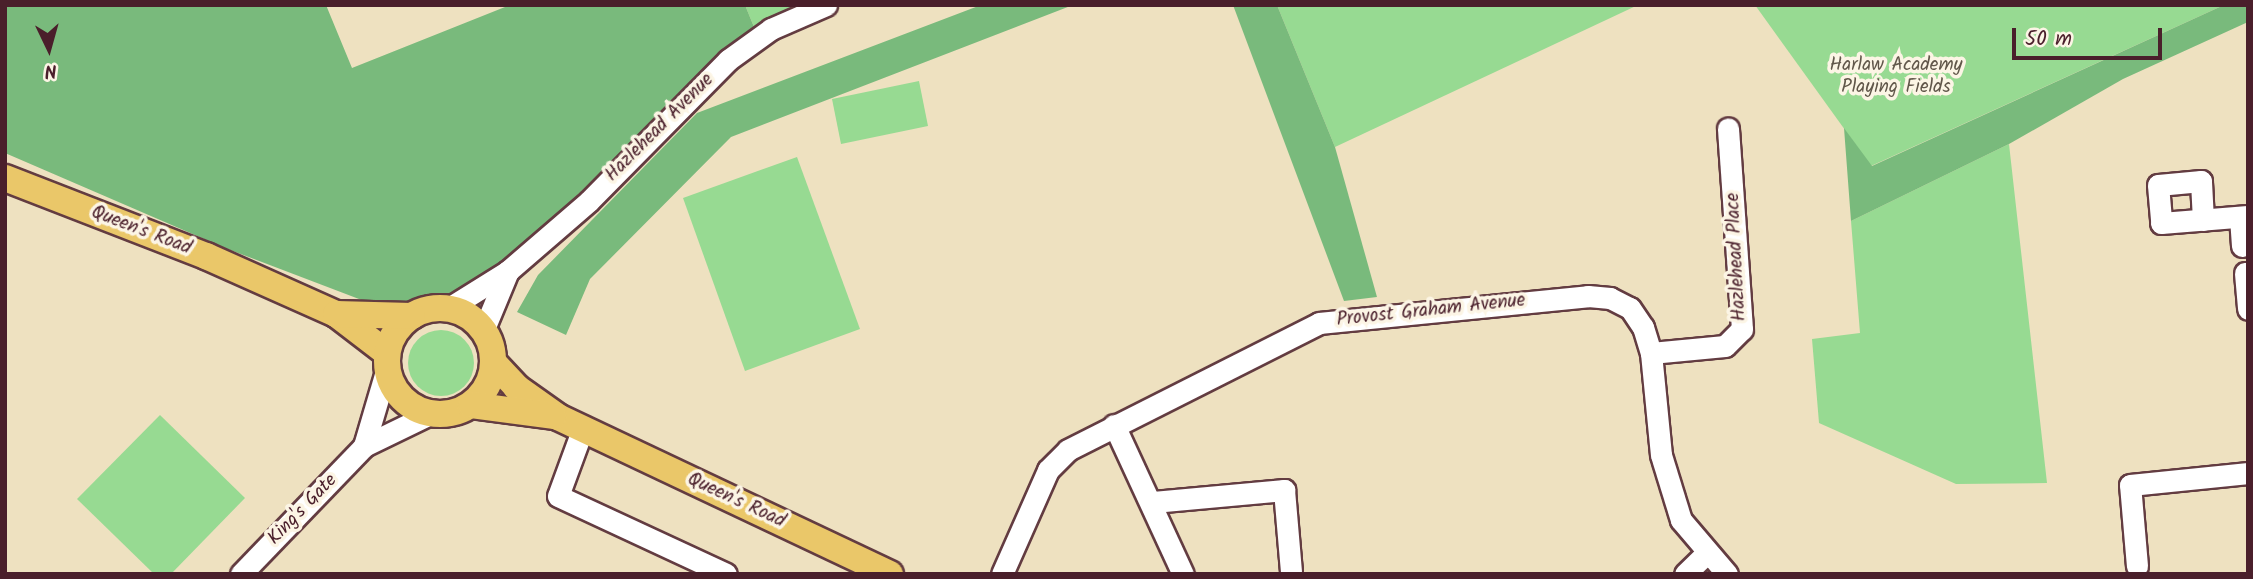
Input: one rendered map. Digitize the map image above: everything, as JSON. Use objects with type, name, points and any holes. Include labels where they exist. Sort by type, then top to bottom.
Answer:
[{"type":"main road","name":"Queen's Road","points":[[5,178],[336,314]]},
{"type":"main road","points":[[449,308],[463,312],[484,329],[494,363],[483,394],[471,405],[444,415],[430,414],[400,397],[387,360],[336,314],[412,316],[449,308]]},
{"type":"main road","points":[[387,360],[391,338],[412,316]]},
{"type":"main road","name":"Queen's Road","points":[[494,363],[516,387],[558,417],[579,439],[890,574]]},
{"type":"main road","name":"Queen's Road","points":[[471,405],[558,417]]},
{"type":"street","name":"Hazlehead Avenue","points":[[449,308],[508,271],[589,201],[666,118],[728,60],[771,29],[826,5]]},
{"type":"street","name":"Hazlehead Place","points":[[1651,353],[1725,346],[1742,329],[1728,128]]},
{"type":"street","points":[[2203,220],[2244,217],[2242,246]]},
{"type":"street","name":"Hazlehead Avenue","points":[[484,329],[508,271]]},
{"type":"street","points":[[2245,272],[2248,309]]},
{"type":"street","name":"Provost Graham Avenue","points":[[1002,574],[1048,470],[1068,450],[1319,323],[1588,296],[1610,298],[1630,308],[1643,327],[1651,353],[1661,455],[1681,520],[1706,554],[1727,574]]},
{"type":"street","name":"King's Gate","points":[[364,446],[387,360]]},
{"type":"street","name":"King's Gate","points":[[241,574],[364,446],[430,414]]},
{"type":"street","points":[[1114,425],[1153,502],[1183,574]]},
{"type":"street","points":[[579,439],[558,496],[726,574]]},
{"type":"street","points":[[2137,566],[2130,485],[2248,473]]},
{"type":"street","points":[[1153,502],[1284,489],[1291,572]]},
{"type":"street","points":[[1685,574],[1706,554]]},
{"type":"green space","points":[[5,5],[326,5],[352,68],[510,5],[745,5],[754,27],[485,287],[380,307],[225,248],[5,153]]},
{"type":"green space","points":[[745,5],[807,5],[754,27]]},
{"type":"green space","points":[[981,5],[1073,5],[731,137],[590,279],[566,335],[517,312],[538,275],[697,113]]},
{"type":"green space","points":[[1233,5],[1277,5],[1335,147],[1377,297],[1344,301]]},
{"type":"green space","points":[[1277,5],[1638,5],[1335,147]]},
{"type":"green space","name":"Harlaw Academy Playing Fields","points":[[1755,5],[2224,5],[1871,166]]},
{"type":"green space","points":[[2224,5],[2248,5],[2248,22],[2123,79],[2009,144],[1851,221],[1844,128],[1872,166]]},
{"type":"green space","points":[[919,81],[928,126],[841,144],[832,99]]},
{"type":"green space","points":[[2009,144],[2047,483],[1956,484],[1819,423],[1812,339],[1860,333],[1851,221]]},
{"type":"green space","points":[[797,157],[860,329],[745,371],[683,198]]},
{"type":"green space","points":[[441,330],[454,333],[464,340],[471,350],[474,363],[471,376],[464,386],[454,393],[441,396],[428,393],[418,386],[411,376],[408,363],[411,350],[418,340],[428,333]]},
{"type":"green space","points":[[160,415],[245,498],[171,574],[154,574],[77,499]]}]
